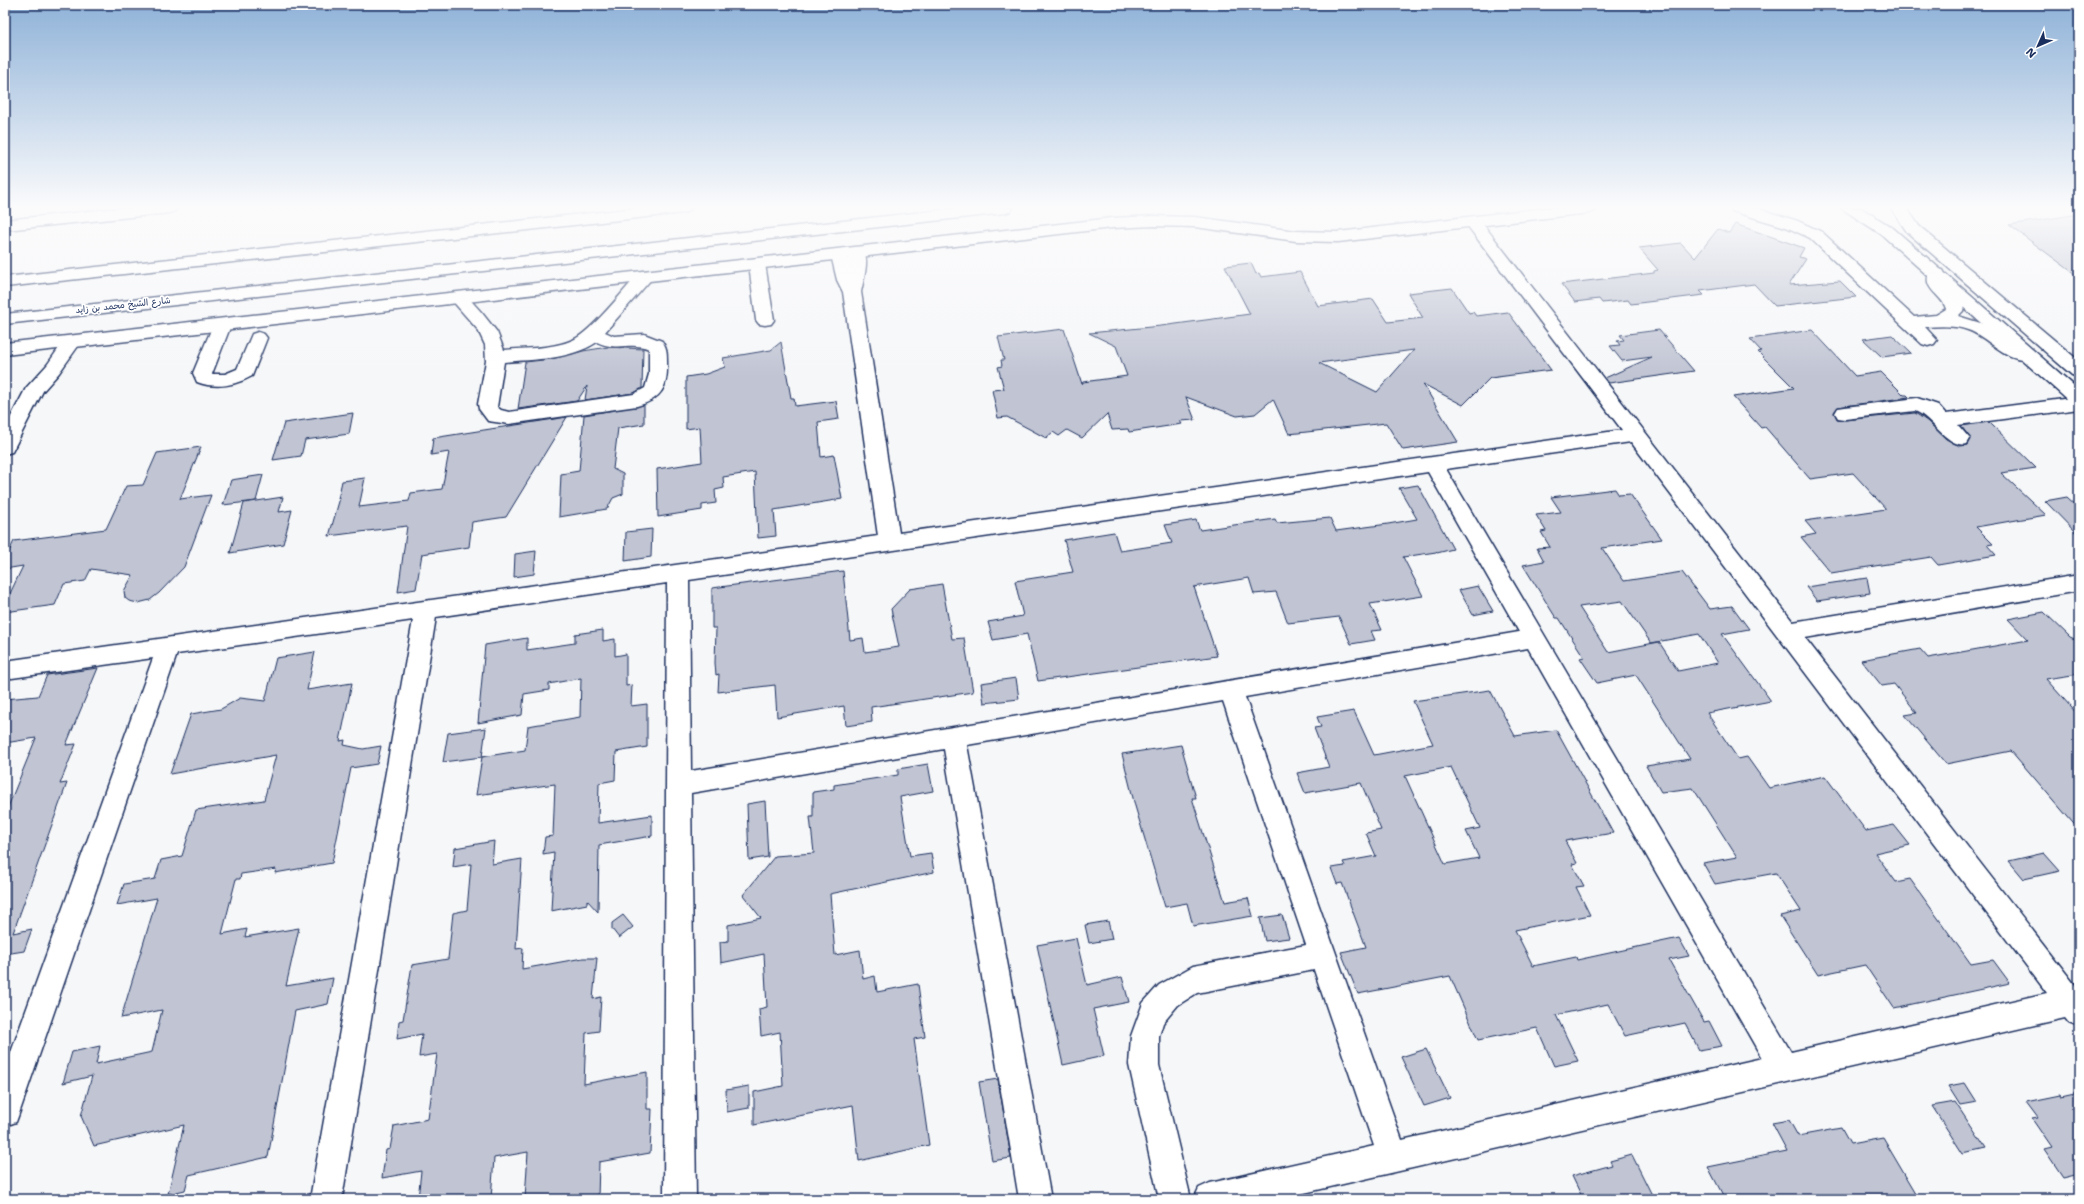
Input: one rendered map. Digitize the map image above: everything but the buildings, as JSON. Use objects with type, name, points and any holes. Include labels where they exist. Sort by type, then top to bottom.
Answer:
[{"type":"main road","points":[[5,282],[167,264]]},
{"type":"main road","name":"شارع الشيخ محمد بن زايد","points":[[5,319],[499,264]]},
{"type":"main road","points":[[5,349],[755,264]]},
{"type":"main road","points":[[757,264],[765,320]]},
{"type":"main road","points":[[841,264],[845,280],[852,292]]},
{"type":"main road","points":[[857,264],[852,292],[890,543]]},
{"type":"main road","points":[[1210,1199],[1784,1068],[2075,1007],[1505,264]]},
{"type":"main road","points":[[1848,264],[1928,340]]},
{"type":"main road","points":[[1926,264],[2079,402]]},
{"type":"main road","points":[[1954,264],[2079,371]]},
{"type":"main road","points":[[1937,274],[1937,286],[1955,306],[1954,311],[1941,320]]},
{"type":"main road","points":[[495,357],[571,348],[585,342],[646,276]]},
{"type":"main road","points":[[459,298],[488,332],[493,342],[495,357],[487,404],[490,413],[502,417],[637,400],[652,393],[657,386],[658,349],[656,345],[644,340],[611,342],[594,333]]},
{"type":"main road","points":[[1911,323],[1941,320],[1978,328],[2007,348],[2028,355],[2034,353],[2046,356],[2079,376]]},
{"type":"main road","points":[[222,325],[202,373],[202,376],[208,380],[230,379],[245,372],[258,338]]},
{"type":"main road","points":[[5,446],[36,388],[53,369],[72,342]]},
{"type":"main road","points":[[36,388],[40,368],[50,344]]},
{"type":"main road","points":[[1942,421],[2079,402]]},
{"type":"main road","points":[[1845,413],[1913,404],[1927,408],[1960,439]]},
{"type":"main road","points":[[5,670],[1636,435]]},
{"type":"main road","points":[[1433,464],[1784,1068]]},
{"type":"main road","points":[[678,574],[680,1199]]},
{"type":"main road","points":[[1788,632],[2079,583]]},
{"type":"main road","points":[[326,1199],[426,610]]},
{"type":"main road","points":[[678,784],[1534,638]]},
{"type":"main road","points":[[5,1111],[168,647]]},
{"type":"main road","points":[[1232,689],[1393,1157]]},
{"type":"main road","points":[[954,737],[1035,1199]]},
{"type":"main road","points":[[1174,1199],[1144,1065],[1143,1046],[1146,1028],[1153,1012],[1163,998],[1177,987],[1193,980],[1323,956]]}]
